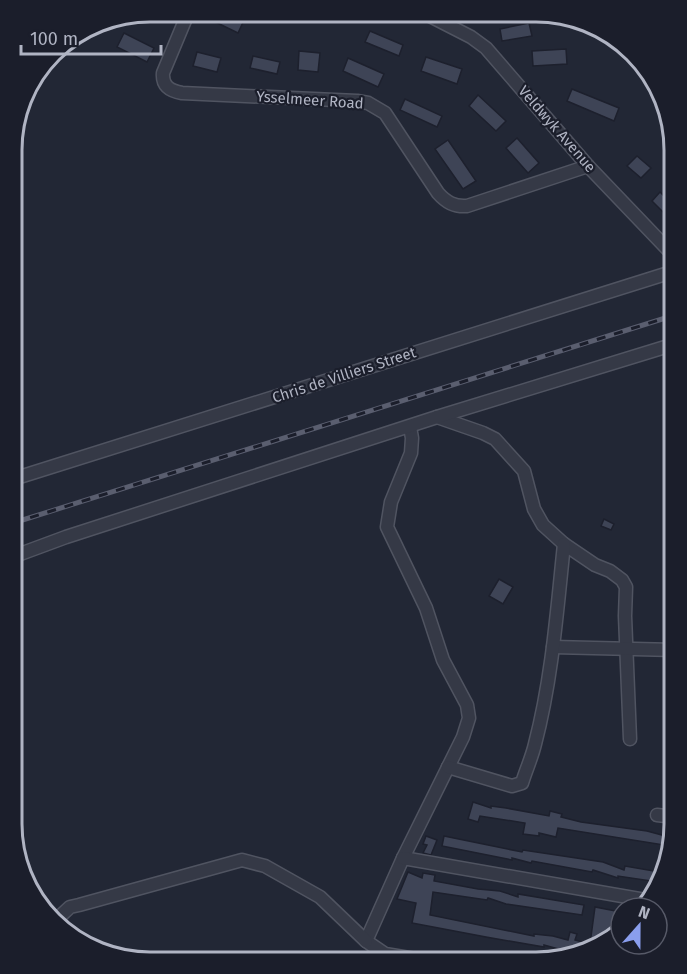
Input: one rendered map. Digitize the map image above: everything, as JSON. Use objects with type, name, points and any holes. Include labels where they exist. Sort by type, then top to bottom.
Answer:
[{"type":"street","name":"Veldwyk Avenue","points":[[441,22],[480,43],[588,166],[664,245]]},
{"type":"street","name":"Ysselmeer Road","points":[[184,23],[165,66],[163,79],[167,87],[182,93],[368,103],[385,113],[438,193],[455,206],[467,206],[588,166]]},
{"type":"street","name":"Chris de Villiers Street","points":[[23,475],[664,274]]},
{"type":"street","points":[[23,553],[437,417],[664,347]]},
{"type":"street","points":[[437,417],[495,439],[525,471],[534,509],[543,525],[564,544],[610,571],[627,587],[625,616],[630,739]]},
{"type":"street","points":[[366,941],[403,858],[468,725],[469,713],[458,684],[443,660],[426,608],[387,527],[391,502],[411,453],[410,427]]},
{"type":"street","points":[[448,767],[513,786],[522,783],[535,745],[553,647],[564,544]]},
{"type":"street","points":[[553,647],[664,650]]},
{"type":"street","points":[[657,815],[664,816]]},
{"type":"street","points":[[403,858],[622,896]]},
{"type":"street","points":[[61,915],[70,907],[79,904],[242,860],[265,866],[321,897],[366,941],[381,952]]},
{"type":"building","points":[[217,23],[243,23],[238,33]]},
{"type":"building","points":[[529,23],[532,36],[502,41],[500,29]]},
{"type":"building","points":[[370,31],[403,45],[399,56],[365,42]]},
{"type":"building","points":[[124,33],[154,48],[147,62],[117,47]]},
{"type":"building","points":[[566,49],[567,64],[533,66],[532,51]]},
{"type":"building","points":[[299,51],[320,53],[318,72],[298,70]]},
{"type":"building","points":[[197,52],[221,58],[217,72],[193,66]]},
{"type":"building","points":[[253,56],[280,62],[277,74],[250,68]]},
{"type":"building","points":[[426,57],[462,69],[457,84],[421,71]]},
{"type":"building","points":[[348,58],[384,74],[378,87],[343,71]]},
{"type":"building","points":[[572,89],[619,108],[614,121],[567,101]]},
{"type":"building","points":[[478,95],[506,121],[496,131],[469,106]]},
{"type":"building","points":[[405,99],[442,116],[437,127],[400,110]]},
{"type":"building","points":[[517,138],[539,163],[528,173],[506,148]]},
{"type":"building","points":[[448,140],[476,181],[463,189],[435,149]]},
{"type":"building","points":[[637,156],[651,168],[641,178],[627,166]]},
{"type":"building","points":[[660,192],[664,196],[664,213],[652,201]]},
{"type":"building","points":[[604,519],[614,524],[611,530],[601,526]]},
{"type":"building","points":[[499,579],[513,587],[503,604],[489,596]]},
{"type":"building","points":[[473,802],[491,808],[491,806],[506,808],[549,816],[550,811],[562,814],[561,817],[581,822],[663,835],[662,845],[558,828],[556,837],[539,833],[539,836],[523,834],[525,823],[480,816],[478,822],[468,819]]},
{"type":"building","points":[[426,836],[437,840],[431,855],[423,853],[427,845],[423,844]]},
{"type":"building","points":[[444,836],[522,852],[523,850],[603,862],[624,870],[625,866],[654,871],[650,881],[618,876],[618,878],[593,870],[592,872],[512,858],[512,860],[442,846]]},
{"type":"building","points":[[408,872],[422,878],[423,873],[435,875],[434,881],[500,891],[518,897],[518,894],[584,905],[582,915],[506,904],[488,898],[487,900],[433,892],[430,915],[534,936],[534,934],[553,936],[568,940],[570,932],[577,934],[575,940],[583,942],[559,949],[412,923],[416,903],[397,899]]},
{"type":"building","points":[[595,907],[609,910],[609,929],[591,939]]},
{"type":"railway","points":[[23,520],[664,318]]}]
